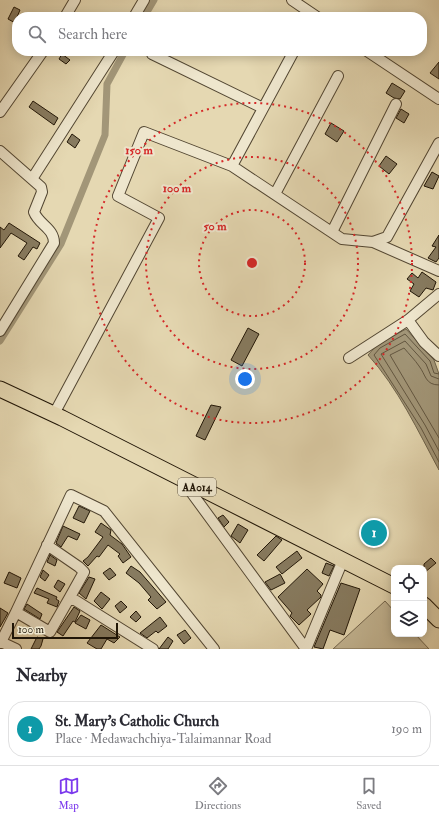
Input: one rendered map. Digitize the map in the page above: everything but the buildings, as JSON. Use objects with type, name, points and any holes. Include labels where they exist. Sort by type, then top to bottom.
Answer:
[{"type":"highway","name":"AA014","points":[[0,389],[54,414],[181,480],[391,584]]},
{"type":"highway","points":[[427,608],[439,620]]},
{"type":"street","points":[[67,12],[75,0]]},
{"type":"street","points":[[137,12],[144,0]]},
{"type":"street","points":[[292,0],[308,12]]},
{"type":"street","points":[[0,112],[39,56]]},
{"type":"street","points":[[32,179],[111,56]]},
{"type":"street","points":[[156,56],[263,108]]},
{"type":"street","points":[[232,166],[291,56]]},
{"type":"street","points":[[374,56],[439,99]]},
{"type":"street","points":[[275,194],[338,76]]},
{"type":"street","points":[[332,232],[396,104]]},
{"type":"street","points":[[54,414],[159,218],[118,196],[144,132],[232,166],[342,239],[373,242],[439,271]]},
{"type":"street","points":[[373,242],[387,237],[439,143]]},
{"type":"street","points":[[0,151],[41,188],[42,192],[34,212],[36,218],[50,230],[54,236],[54,243],[0,331]]},
{"type":"street","points":[[349,358],[408,320],[439,294]]},
{"type":"street","points":[[408,320],[424,342],[439,354]]},
{"type":"street","points":[[181,480],[306,649]]},
{"type":"street","points":[[16,649],[1,643],[71,495],[104,510],[214,649]]},
{"type":"street","points":[[16,612],[50,632],[84,572],[79,567],[47,546]]},
{"type":"street","points":[[306,649],[343,560]]},
{"type":"street","points":[[70,597],[154,649]]},
{"type":"shaded area","points":[[385,601],[391,608],[391,637],[418,637],[429,649],[333,649]]},
{"type":"water","points":[[406,329],[434,360],[439,374],[439,470],[389,381],[368,355],[377,345]]},
{"type":"waterway","points":[[147,12],[154,0]]},
{"type":"waterway","points":[[0,341],[61,244],[105,135],[107,84],[122,56]]},
{"type":"place","name":"St. Mary's Catholic Church","points":[[374,533]]}]
